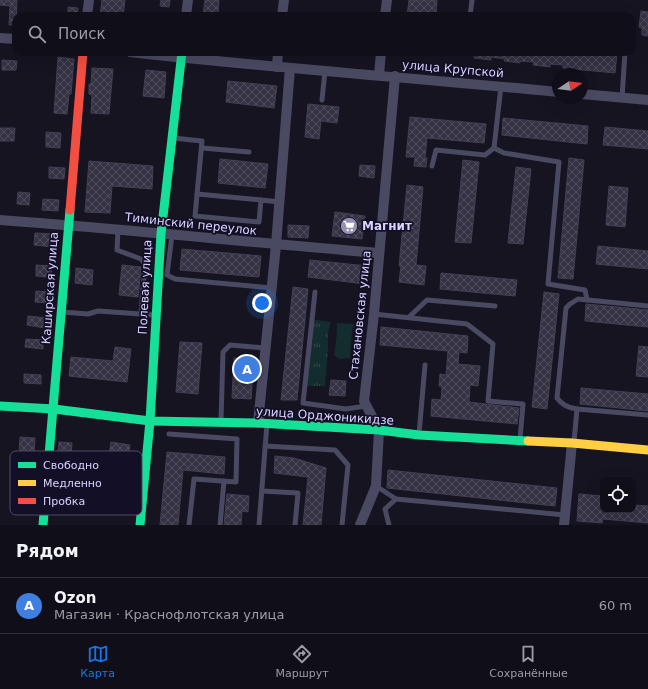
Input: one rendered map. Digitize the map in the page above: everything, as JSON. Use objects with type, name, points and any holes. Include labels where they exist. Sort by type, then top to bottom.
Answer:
[{"type":"street","points":[[88,12],[89,0]]},
{"type":"street","points":[[186,12],[188,0]]},
{"type":"street","points":[[282,12],[284,0]]},
{"type":"street","points":[[386,12],[387,0]]},
{"type":"street","points":[[0,38],[12,39]]},
{"type":"street","name":"Каширская улица","points":[[50,451],[83,56]]},
{"type":"street","name":"Полевая улица","points":[[142,504],[150,421],[161,234],[182,56]]},
{"type":"street","name":"улица Крупской","points":[[190,56],[277,67],[395,76],[552,91]]},
{"type":"street","points":[[277,67],[278,56]]},
{"type":"street","points":[[379,75],[381,56]]},
{"type":"street","points":[[263,423],[266,348],[280,202],[290,68]]},
{"type":"street","name":"Стахановская улица","points":[[379,430],[364,401],[374,314],[395,76]]},
{"type":"street","points":[[588,95],[648,100]]},
{"type":"street","name":"Тиминский переулок","points":[[0,220],[68,224],[276,245],[379,253]]},
{"type":"street","name":"улица Орджоникидзе","points":[[0,406],[54,409],[150,421],[263,423],[379,430],[419,435],[572,443],[648,450]]},
{"type":"street","points":[[360,525],[376,486],[379,430]]},
{"type":"street","points":[[565,520],[572,443]]},
{"type":"street","name":"Каширская улица","points":[[43,525],[44,515]]},
{"type":"street","name":"Полевая улица","points":[[140,525],[141,515]]},
{"type":"lane","points":[[470,12],[472,0]]},
{"type":"lane","points":[[622,98],[625,56]]},
{"type":"lane","points":[[322,100],[325,71]]},
{"type":"lane","points":[[432,166],[436,150],[485,154],[494,148],[502,86]]},
{"type":"lane","points":[[172,138],[202,141],[195,216],[259,222],[261,200]]},
{"type":"lane","points":[[202,148],[249,152]]},
{"type":"lane","points":[[494,148],[504,153],[559,162],[548,284],[585,290],[587,300]]},
{"type":"lane","points":[[197,194],[280,202]]},
{"type":"lane","points":[[118,230],[117,250],[141,259],[145,264],[141,314]]},
{"type":"lane","points":[[172,235],[167,275],[175,279],[272,288]]},
{"type":"lane","points":[[314,292],[302,403],[346,408],[366,406]]},
{"type":"lane","points":[[648,306],[578,299],[566,308],[557,398],[560,403],[571,408],[648,415]]},
{"type":"lane","points":[[409,317],[427,300],[495,306]]},
{"type":"lane","points":[[62,312],[88,314],[98,311],[156,315]]},
{"type":"lane","points":[[374,314],[467,324],[492,344],[488,401],[523,404],[520,441]]},
{"type":"lane","points":[[221,422],[223,352],[230,344],[266,348]]},
{"type":"lane","points":[[419,435],[425,366]]},
{"type":"lane","points":[[572,443],[577,409]]},
{"type":"lane","points":[[259,525],[265,446],[263,423]]},
{"type":"lane","points":[[169,434],[237,439],[236,482],[194,479],[189,525]]},
{"type":"lane","points":[[265,446],[335,450],[348,464],[342,525]]},
{"type":"lane","points":[[220,525],[224,481]]},
{"type":"lane","points":[[376,486],[396,499],[565,520]]},
{"type":"lane","points":[[262,491],[298,493],[295,525]]},
{"type":"lane","points":[[389,525],[385,508],[396,499]]},
{"type":"green space","points":[[317,320],[331,322],[328,332],[325,386],[307,386],[313,321]]},
{"type":"green space","points":[[337,323],[354,324],[350,358],[339,359],[334,355]]},
{"type":"building","points":[[0,0],[17,0],[17,12],[12,12],[12,25],[9,25],[10,6],[0,5]]},
{"type":"building","points":[[102,0],[125,0],[124,12],[100,12]]},
{"type":"building","points":[[161,0],[170,0],[169,7],[160,6]]},
{"type":"building","points":[[205,0],[219,0],[218,12],[203,12]]},
{"type":"building","points":[[409,0],[437,0],[436,12],[408,12]]},
{"type":"building","points":[[68,7],[78,8],[78,12],[68,12]]},
{"type":"building","points":[[641,11],[648,12],[648,36],[642,35],[642,28],[639,27]]},
{"type":"building","points":[[474,56],[617,56],[615,73],[588,70],[588,68],[563,68],[563,65],[550,64],[550,67],[533,65],[534,62],[520,61],[520,63],[504,61],[505,59],[491,57],[491,60],[474,58]]},
{"type":"building","points":[[58,57],[74,59],[71,94],[69,94],[67,114],[54,113]]},
{"type":"building","points":[[2,60],[17,61],[16,70],[2,70]]},
{"type":"building","points":[[92,68],[113,69],[109,114],[91,113],[92,95],[89,94],[89,84],[91,84]]},
{"type":"building","points":[[146,70],[166,72],[164,98],[143,96]]},
{"type":"building","points":[[228,81],[277,86],[274,108],[226,102]]},
{"type":"building","points":[[308,104],[339,107],[337,123],[321,121],[319,139],[305,137]]},
{"type":"building","points":[[410,117],[486,124],[484,143],[427,138],[425,158],[427,158],[426,167],[414,166],[415,157],[406,157]]},
{"type":"building","points":[[503,118],[588,126],[587,144],[502,135]]},
{"type":"building","points":[[605,127],[648,131],[648,149],[603,145]]},
{"type":"building","points":[[0,128],[15,128],[14,141],[0,141]]},
{"type":"building","points":[[46,132],[61,133],[60,148],[46,147]]},
{"type":"building","points":[[569,158],[584,160],[573,279],[558,278]]},
{"type":"building","points":[[220,159],[268,164],[265,188],[218,183]]},
{"type":"building","points":[[463,160],[479,162],[471,243],[455,242]]},
{"type":"building","points":[[89,161],[153,166],[152,189],[112,186],[110,213],[85,212]]},
{"type":"building","points":[[360,165],[375,166],[374,178],[359,176]]},
{"type":"building","points":[[49,167],[65,168],[64,179],[49,178]]},
{"type":"building","points":[[516,167],[531,169],[523,244],[508,243]]},
{"type":"building","points":[[407,185],[423,187],[416,265],[426,266],[424,285],[399,282],[401,266],[399,266]]},
{"type":"building","points":[[609,186],[628,188],[625,227],[606,225]]},
{"type":"building","points":[[18,192],[30,193],[29,205],[17,204]]},
{"type":"building","points":[[43,199],[59,200],[58,211],[42,210]]},
{"type":"building","points":[[335,212],[365,216],[362,239],[332,236]]},
{"type":"building","points":[[288,225],[309,226],[308,238],[288,237]]},
{"type":"building","points":[[35,233],[56,234],[54,247],[34,245]]},
{"type":"building","points":[[598,246],[648,251],[648,269],[596,264]]},
{"type":"building","points":[[182,249],[261,256],[259,277],[180,270]]},
{"type":"building","points":[[310,260],[367,266],[365,284],[308,277]]},
{"type":"building","points":[[36,265],[52,266],[51,275],[46,274],[46,277],[36,276]]},
{"type":"building","points":[[122,265],[141,267],[138,297],[119,295]]},
{"type":"building","points":[[76,268],[93,270],[92,285],[75,283]]},
{"type":"building","points":[[441,273],[517,280],[515,296],[440,289]]},
{"type":"building","points":[[293,287],[308,289],[297,400],[281,400]]},
{"type":"building","points":[[36,291],[51,292],[50,303],[35,302]]},
{"type":"building","points":[[544,292],[559,294],[547,409],[532,407]]},
{"type":"building","points":[[586,304],[648,310],[648,327],[585,321]]},
{"type":"building","points":[[28,316],[47,318],[45,328],[27,325]]},
{"type":"building","points":[[381,327],[468,336],[467,353],[459,352],[458,364],[480,366],[478,386],[470,385],[469,402],[519,408],[517,424],[431,416],[432,399],[441,400],[442,386],[439,386],[440,374],[446,375],[448,351],[380,345]]},
{"type":"building","points":[[26,339],[43,340],[43,349],[25,347]]},
{"type":"building","points":[[180,342],[202,343],[198,394],[176,392]]},
{"type":"building","points":[[639,346],[648,347],[648,377],[636,376]]},
{"type":"building","points":[[115,347],[131,349],[127,382],[69,376],[71,357],[113,361]]},
{"type":"building","points":[[234,358],[254,359],[251,399],[232,398]]},
{"type":"building","points":[[24,374],[41,375],[41,384],[24,383]]},
{"type":"building","points":[[331,380],[346,381],[345,396],[329,395]]},
{"type":"building","points":[[581,388],[648,394],[648,411],[580,404]]},
{"type":"building","points":[[20,437],[35,438],[34,451],[19,451]]},
{"type":"building","points":[[59,442],[72,443],[71,451],[58,451]]},
{"type":"building","points":[[111,442],[130,445],[129,451],[110,451]]},
{"type":"building","points":[[167,452],[225,457],[224,474],[183,470],[178,525],[160,525]]},
{"type":"building","points":[[275,456],[294,458],[326,468],[321,525],[303,525],[308,477],[274,473]]},
{"type":"building","points":[[388,470],[557,488],[555,506],[387,488]]},
{"type":"building","points":[[227,494],[249,496],[248,512],[242,511],[241,525],[224,525]]},
{"type":"building","points":[[579,494],[600,496],[600,513],[636,513],[636,505],[648,506],[648,523],[603,519],[602,523],[577,521]]},
{"type":"traffic: fast","points":[[142,504],[150,421],[161,234],[182,56]]},
{"type":"traffic: fast","points":[[49,451],[70,210]]},
{"type":"traffic: fast","points":[[0,406],[54,409],[150,421],[258,423],[379,430],[419,435],[528,441]]},
{"type":"traffic: fast","points":[[43,525],[44,515]]},
{"type":"traffic: fast","points":[[140,525],[141,515]]},
{"type":"traffic: slow","points":[[528,441],[572,443],[648,450]]},
{"type":"traffic: jam","points":[[70,210],[83,56]]},
{"type":"place","name":"Магнит","points":[[349,226]]},
{"type":"place","name":"Ozon","points":[[247,369]]}]
